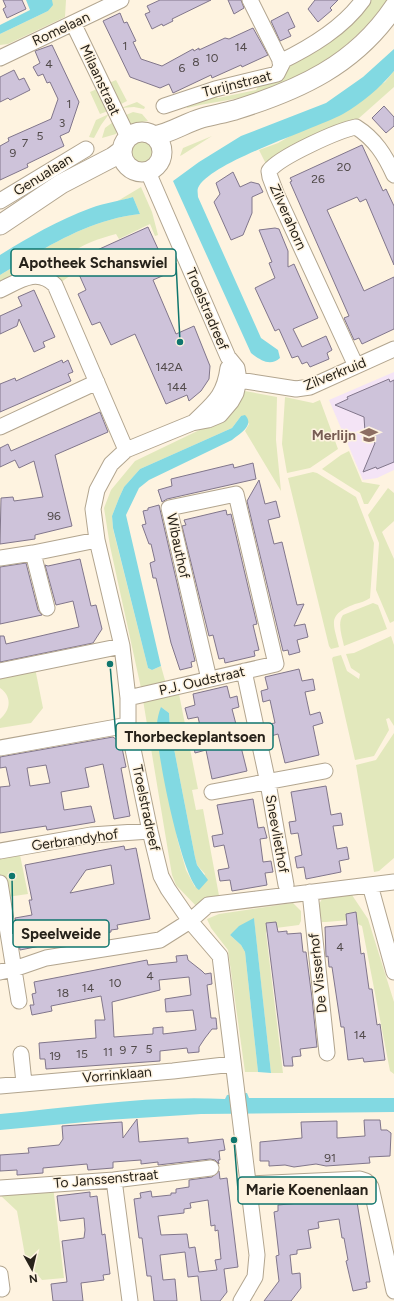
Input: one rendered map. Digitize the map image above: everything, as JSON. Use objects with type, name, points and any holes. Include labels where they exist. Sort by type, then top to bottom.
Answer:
[{"type":"main road","points":[[0,225],[62,184],[113,157],[126,152],[140,132],[154,136],[164,135],[201,119],[295,89],[334,67],[369,37],[394,7]]},
{"type":"main road","points":[[126,152],[138,172],[148,172],[158,165],[162,154],[170,145],[233,110]]},
{"type":"main road","points":[[154,136],[159,142],[162,154]]},
{"type":"street","name":"Romelaan","points":[[0,58],[121,0]]},
{"type":"street","name":"Turijnstraat","points":[[164,106],[215,89],[277,74],[282,64],[250,0]]},
{"type":"street","points":[[280,62],[318,41],[338,26],[363,0]]},
{"type":"street","name":"Milaanstraat","points":[[73,23],[126,152]]},
{"type":"street","name":"Zilverahorn","points":[[356,366],[276,193],[269,171],[279,161],[356,127],[364,132],[381,150],[394,175]]},
{"type":"street","name":"Genualaan","points":[[0,201],[86,148]]},
{"type":"street","name":"Troelstradreef","points":[[148,172],[228,357],[237,368],[233,379],[236,392],[231,402],[220,415],[208,420],[192,423],[126,450],[111,464],[97,490],[93,509],[97,540],[122,646],[128,698],[128,726],[161,876],[190,921],[220,956],[239,1125],[256,1255],[255,1277],[241,1301]]},
{"type":"street","points":[[0,290],[34,276],[48,278],[55,285],[126,450]]},
{"type":"street","name":"Zilverkruid","points":[[233,379],[296,389],[310,387],[394,349]]},
{"type":"street","points":[[0,427],[97,382]]},
{"type":"street","name":"Wibauthof","points":[[209,679],[169,508],[236,494],[276,664]]},
{"type":"street","points":[[0,558],[97,540]]},
{"type":"street","points":[[33,553],[47,608]]},
{"type":"street","points":[[0,671],[122,646]]},
{"type":"street","name":"P.J. Oudstraat","points":[[128,698],[276,664]]},
{"type":"street","name":"Sneevliethof","points":[[244,671],[268,783],[286,885]]},
{"type":"street","points":[[0,748],[128,726]]},
{"type":"street","name":"Sneevliethof","points":[[212,792],[268,783],[325,770]]},
{"type":"street","name":"Gerbrandyhof","points":[[0,850],[91,835],[150,831]]},
{"type":"street","points":[[7,971],[46,958],[160,940],[190,921],[208,905],[394,882]]},
{"type":"street","points":[[0,883],[7,971],[18,1001]]},
{"type":"street","points":[[370,885],[394,972]]},
{"type":"street","name":"De Visserhof","points":[[310,892],[327,1053]]},
{"type":"street","points":[[21,1054],[24,1083]]},
{"type":"street","name":"Vorrinklaan","points":[[0,1086],[173,1071],[233,1064]]},
{"type":"street","name":"To Janssenstraat","points":[[0,1188],[114,1180],[212,1168]]},
{"type":"street","points":[[247,1184],[360,1179],[366,1181],[371,1187],[394,1291]]},
{"type":"street","points":[[114,1180],[130,1301]]},
{"type":"shaded area","name":"Merlijn","points":[[394,372],[394,470],[377,478],[363,480],[329,400]]},
{"type":"green space","points":[[52,0],[66,0],[65,17],[8,44],[0,45],[0,34],[48,11]]},
{"type":"green space","points":[[369,0],[387,0],[358,34],[342,48],[306,73],[266,91],[244,97],[187,108],[188,101],[213,95],[218,98],[256,90],[259,85],[290,61],[320,45],[325,46],[350,27],[350,22]]},
{"type":"green space","points":[[394,71],[394,87],[349,127],[268,168],[259,150],[278,143],[385,82]]},
{"type":"green space","points":[[116,80],[127,101],[119,105],[109,83]]},
{"type":"green space","points":[[97,89],[108,111],[100,114],[90,92]]},
{"type":"green space","points":[[137,102],[145,107],[144,109],[134,107],[121,108]]},
{"type":"green space","points":[[133,112],[142,114],[148,121],[130,124],[126,115]]},
{"type":"green space","points":[[109,114],[94,138],[89,137],[96,120]]},
{"type":"green space","points":[[113,122],[117,131],[116,134],[102,138],[105,128]]},
{"type":"green space","points":[[212,136],[182,155],[180,156],[183,148]]},
{"type":"green space","points":[[142,142],[150,145],[153,153],[150,161],[142,164],[134,161],[131,153],[134,145]]},
{"type":"green space","points":[[141,187],[152,212],[158,235],[155,236],[150,224],[119,239],[116,234],[102,238],[82,246],[65,259],[71,275],[60,283],[54,279],[0,289],[0,275],[50,245],[102,222],[140,214],[133,197],[116,202]]},
{"type":"green space","points":[[245,391],[277,397],[276,440],[281,491],[245,431],[249,424],[241,416],[232,428],[140,469],[124,487],[112,516],[113,529],[148,668],[152,670],[161,666],[166,684],[141,688],[110,546],[104,508],[111,490],[135,461],[216,422]]},
{"type":"green space","points":[[285,397],[313,403],[320,400],[338,449],[310,468],[287,473],[282,444]]},
{"type":"green space","points":[[349,451],[362,482],[380,485],[368,504],[364,504],[360,493],[322,469]]},
{"type":"green space","points":[[313,472],[356,497],[374,543],[370,598],[346,608],[336,616],[334,625],[339,647],[331,649],[329,646],[288,478]]},
{"type":"green space","points":[[388,488],[394,493],[394,521],[382,532],[394,559],[394,621],[390,623],[376,590],[379,543],[368,515]]},
{"type":"green space","points":[[373,603],[378,605],[387,629],[344,646],[340,626],[343,615]]},
{"type":"green space","points":[[391,636],[394,645],[394,726],[389,718],[386,719],[389,730],[374,756],[355,760],[332,659],[333,657],[341,655],[347,671],[359,679],[360,674],[351,668],[346,654],[354,653]]},
{"type":"green space","points":[[35,668],[43,708],[31,723],[0,728],[0,719],[4,715],[9,703],[7,695],[0,688],[0,673]]},
{"type":"green space","points":[[179,694],[198,789],[192,790],[196,810],[203,809],[220,901],[198,908],[176,885],[172,875],[143,700]],"holes":[[[161,707],[169,713],[170,728],[195,857],[197,865],[205,874],[195,887],[186,870],[177,838]]]},
{"type":"green space","points":[[394,733],[394,858],[379,871],[374,872],[356,765],[376,760]]},
{"type":"green space","points":[[20,855],[28,894],[0,898],[0,858]]},
{"type":"green space","points":[[352,895],[368,919],[394,1002],[394,1074],[390,1071],[362,926],[349,920],[322,922],[318,906],[322,899]]},
{"type":"green space","points":[[293,903],[301,911],[301,921],[299,925],[268,929],[266,933],[283,1073],[271,1073],[254,919],[230,935],[241,945],[245,952],[258,1072],[245,1072],[228,950],[211,928],[207,919],[219,914]]},
{"type":"green space","points":[[53,1186],[64,1278],[42,1280],[26,1261],[17,1211],[0,1195]]},
{"type":"water","points":[[26,0],[52,0],[53,5],[48,11],[0,34],[0,25],[30,10]]},
{"type":"water","points":[[394,49],[394,71],[377,89],[357,105],[329,121],[241,157],[206,178],[198,188],[198,197],[261,338],[278,350],[280,358],[273,362],[265,362],[251,353],[173,181],[199,162],[241,136],[326,103],[363,77]]},
{"type":"water","points":[[133,197],[140,214],[102,222],[84,229],[50,245],[0,275],[0,255],[44,229],[91,208]]},
{"type":"water","points":[[245,415],[248,419],[247,426],[232,440],[149,480],[139,488],[126,515],[161,666],[152,670],[148,668],[113,528],[112,516],[124,487],[140,469],[232,428],[241,416]]},
{"type":"water","points":[[161,707],[169,713],[170,728],[197,865],[208,880],[199,890],[192,881],[185,863],[165,784],[160,759],[157,725]]},
{"type":"water","points":[[254,918],[271,1073],[258,1072],[245,952],[241,945],[230,935],[239,926]]},
{"type":"water","points":[[247,1093],[249,1098],[394,1098],[394,1112],[201,1114],[107,1120],[0,1130],[0,1114],[140,1100],[197,1098],[225,1099],[227,1095]]},
{"type":"building","points":[[3,0],[22,0],[26,9],[7,18],[3,9],[6,7]]},
{"type":"building","points":[[160,0],[211,0],[172,19],[173,21],[163,26],[162,24],[152,29],[145,14],[150,12],[147,6]]},
{"type":"building","points":[[228,0],[241,0],[244,8],[234,14]]},
{"type":"building","points":[[315,0],[338,0],[330,8],[332,10],[318,22],[308,9]]},
{"type":"building","points":[[288,12],[295,27],[288,30],[291,36],[280,41],[271,21]]},
{"type":"building","points":[[120,13],[124,23],[127,22],[136,41],[133,42],[141,59],[162,66],[193,49],[194,51],[199,48],[199,50],[225,38],[229,39],[253,28],[268,55],[242,67],[241,65],[212,78],[211,75],[173,93],[169,84],[160,88],[130,77],[103,21]]},
{"type":"building","points":[[52,45],[79,102],[69,132],[60,136],[64,146],[27,164],[28,167],[0,180],[0,146],[9,141],[8,138],[51,119],[58,99],[50,82],[47,83],[43,74],[38,76],[33,67],[40,63],[35,51]]},
{"type":"building","points":[[14,70],[19,80],[24,78],[30,90],[10,100],[8,98],[0,102],[0,77]]},
{"type":"building","points":[[384,106],[394,117],[394,126],[386,133],[372,118]]},
{"type":"building","points":[[362,145],[383,191],[386,189],[394,206],[394,265],[366,199],[360,202],[357,197],[327,210],[364,291],[394,277],[394,329],[362,344],[359,338],[354,340],[344,318],[349,316],[290,182],[292,181],[290,178]]},
{"type":"building","points":[[233,172],[240,187],[251,182],[259,184],[263,192],[252,197],[252,213],[243,235],[231,240],[214,202],[220,194],[216,183]]},
{"type":"building","points":[[148,227],[169,273],[153,280],[176,334],[194,326],[210,366],[209,379],[201,391],[189,401],[187,395],[166,404],[135,334],[111,345],[100,322],[92,325],[78,294],[86,290],[73,261]]},
{"type":"building","points":[[279,229],[288,251],[288,267],[294,264],[318,318],[293,329],[302,347],[326,336],[332,350],[327,353],[329,359],[310,367],[307,362],[302,364],[298,356],[292,358],[279,329],[275,331],[255,288],[275,278],[269,263],[272,262],[259,230]]},
{"type":"building","points":[[34,290],[55,337],[43,342],[45,347],[34,352],[19,319],[17,326],[0,334],[0,316],[22,306],[18,297]]},
{"type":"building","points":[[62,360],[63,363],[68,360],[73,372],[68,374],[71,381],[0,412],[0,384],[15,378],[16,381]]},
{"type":"building","points":[[389,379],[390,382],[394,380],[394,462],[377,469],[376,467],[363,472],[375,443],[365,432],[364,417],[335,405],[348,399],[347,397]]},
{"type":"building","points":[[100,412],[108,432],[55,455],[72,526],[35,535],[35,539],[0,544],[1,498],[13,497],[14,501],[43,497],[34,461],[19,468],[15,460],[0,467],[0,448],[8,444],[11,451]]},
{"type":"building","points":[[253,463],[256,479],[167,499],[162,502],[158,490],[172,486],[171,479],[233,464],[234,468]]},
{"type":"building","points":[[259,480],[265,504],[276,501],[280,517],[268,520],[274,544],[282,542],[297,605],[304,604],[294,626],[305,624],[308,637],[297,640],[300,652],[289,655],[288,650],[283,651],[247,501]]},
{"type":"building","points":[[159,505],[195,661],[191,662],[192,667],[180,670],[171,643],[156,578],[153,578],[150,563],[155,561],[151,544],[149,544],[142,525],[146,524],[143,511]]},
{"type":"building","points":[[226,510],[227,515],[231,514],[257,624],[253,625],[259,650],[254,651],[255,656],[225,663],[224,658],[219,659],[213,635],[209,636],[182,526],[186,525],[184,520]]},
{"type":"building","points":[[80,559],[91,606],[96,605],[102,629],[93,643],[0,662],[0,636],[4,636],[6,644],[79,627],[73,601],[56,605],[45,565],[48,566]]},
{"type":"building","points":[[26,563],[38,610],[42,615],[0,624],[0,567]]},
{"type":"building","points":[[299,669],[302,681],[313,679],[315,690],[305,692],[310,715],[320,712],[323,723],[313,726],[319,755],[285,763],[278,734],[271,736],[269,724],[275,723],[270,700],[263,702],[261,691],[268,689],[265,677]]},
{"type":"building","points":[[227,686],[230,698],[237,696],[239,707],[232,709],[238,732],[245,730],[247,741],[240,743],[247,771],[212,779],[206,750],[195,753],[193,742],[203,739],[198,717],[188,719],[185,708],[195,705],[193,694]]},
{"type":"building","points":[[113,737],[121,743],[126,767],[121,768],[130,816],[114,819],[103,764],[85,768],[89,787],[61,792],[64,810],[91,806],[95,822],[47,830],[46,826],[0,833],[0,787],[10,786],[6,767],[0,768],[0,757]],"holes":[[[46,765],[50,783],[30,786],[27,768]]]},
{"type":"building","points":[[326,786],[331,815],[341,813],[343,825],[333,826],[337,849],[347,847],[349,859],[339,861],[341,872],[306,879],[304,867],[297,868],[295,857],[302,855],[298,833],[291,834],[289,822],[296,821],[291,792]]},
{"type":"building","points":[[253,799],[258,828],[264,827],[267,838],[260,839],[263,862],[271,861],[273,872],[265,873],[267,885],[232,891],[230,880],[220,881],[219,876],[218,870],[229,868],[224,845],[214,847],[212,836],[223,834],[217,805]]},
{"type":"building","points":[[124,846],[125,850],[136,848],[150,919],[117,925],[118,929],[111,930],[111,932],[20,950],[15,918],[32,915],[29,900],[32,900],[25,865]],"holes":[[[111,865],[114,884],[70,893],[86,870]]]},
{"type":"building","points":[[356,912],[361,954],[364,953],[369,989],[372,989],[377,1025],[380,1024],[385,1060],[364,1062],[363,1058],[348,1060],[344,1027],[341,1027],[332,967],[329,967],[328,956],[326,957],[325,927],[347,925],[346,914]]},
{"type":"building","points":[[276,922],[278,932],[287,931],[287,934],[301,933],[303,952],[306,952],[312,998],[317,1047],[300,1049],[301,1056],[292,1057],[293,1066],[284,1066],[266,923]]},
{"type":"building","points":[[187,955],[188,960],[205,974],[211,973],[212,984],[207,985],[211,1018],[216,1018],[217,1029],[212,1029],[199,1047],[199,1052],[188,1053],[187,1048],[160,1051],[160,1061],[46,1069],[45,1059],[40,1059],[39,1043],[96,1038],[95,1020],[105,1020],[101,996],[51,1006],[52,1011],[32,1015],[30,1005],[34,1005],[32,994],[36,993],[34,982],[147,960],[148,965],[177,962],[176,956]],"holes":[[[189,977],[191,995],[165,999],[166,1012],[193,1010],[196,1030],[163,1034],[163,1027],[153,1028],[153,1034],[114,1037],[112,1002],[160,990],[159,980]]]},
{"type":"building","points":[[137,1119],[139,1142],[188,1138],[188,1143],[223,1139],[225,1150],[219,1151],[219,1164],[215,1160],[210,1159],[158,1165],[158,1162],[141,1164],[141,1160],[113,1162],[113,1168],[88,1170],[87,1164],[43,1168],[43,1173],[17,1175],[17,1170],[0,1171],[0,1155],[29,1153],[28,1148],[59,1145],[63,1139],[62,1126],[122,1122],[123,1138]]},
{"type":"building","points":[[364,1120],[380,1120],[381,1130],[387,1130],[391,1133],[390,1156],[369,1157],[370,1163],[326,1166],[316,1164],[294,1167],[285,1165],[269,1166],[269,1161],[260,1161],[260,1142],[302,1138],[301,1122],[337,1121],[337,1138],[365,1136]]},
{"type":"building","points":[[219,1171],[220,1179],[227,1178],[238,1267],[224,1269],[227,1292],[220,1301],[201,1301],[198,1276],[188,1277],[185,1252],[160,1255],[163,1280],[175,1279],[177,1301],[154,1301],[151,1276],[147,1276],[142,1238],[139,1238],[134,1199],[141,1198],[140,1193],[151,1191],[152,1197],[171,1195],[171,1193],[176,1193],[176,1189],[189,1187],[189,1180],[212,1177]],"holes":[[[208,1200],[211,1226],[215,1225],[215,1231],[218,1230],[221,1259],[215,1260],[217,1270],[199,1272],[195,1247],[189,1248],[187,1234],[161,1235],[158,1216],[184,1213],[184,1209],[191,1208],[190,1203]]]},
{"type":"building","points":[[90,1192],[90,1197],[97,1196],[102,1235],[105,1234],[110,1274],[103,1275],[104,1280],[81,1283],[83,1301],[53,1301],[51,1284],[67,1282],[62,1241],[84,1238],[85,1230],[84,1218],[60,1221],[57,1196]]},
{"type":"building","points":[[322,1196],[323,1200],[351,1197],[352,1203],[357,1202],[370,1282],[366,1282],[367,1288],[353,1291],[346,1261],[348,1260],[344,1238],[342,1238],[339,1219],[318,1222],[319,1228],[308,1230],[311,1248],[297,1250],[297,1254],[290,1255],[292,1274],[300,1273],[301,1288],[291,1301],[264,1301],[279,1281],[276,1256],[279,1255],[274,1212],[278,1211],[278,1205],[311,1202],[311,1197]]},
{"type":"place","name":"Apotheek Schanswiel","points":[[180,342]]},
{"type":"place","name":"Merlijn","points":[[369,435]]},
{"type":"place","name":"Thorbeckeplantsoen","points":[[110,664]]},
{"type":"place","name":"Speelweide","points":[[12,876]]},
{"type":"place","name":"Marie Koenenlaan","points":[[234,1140]]}]
